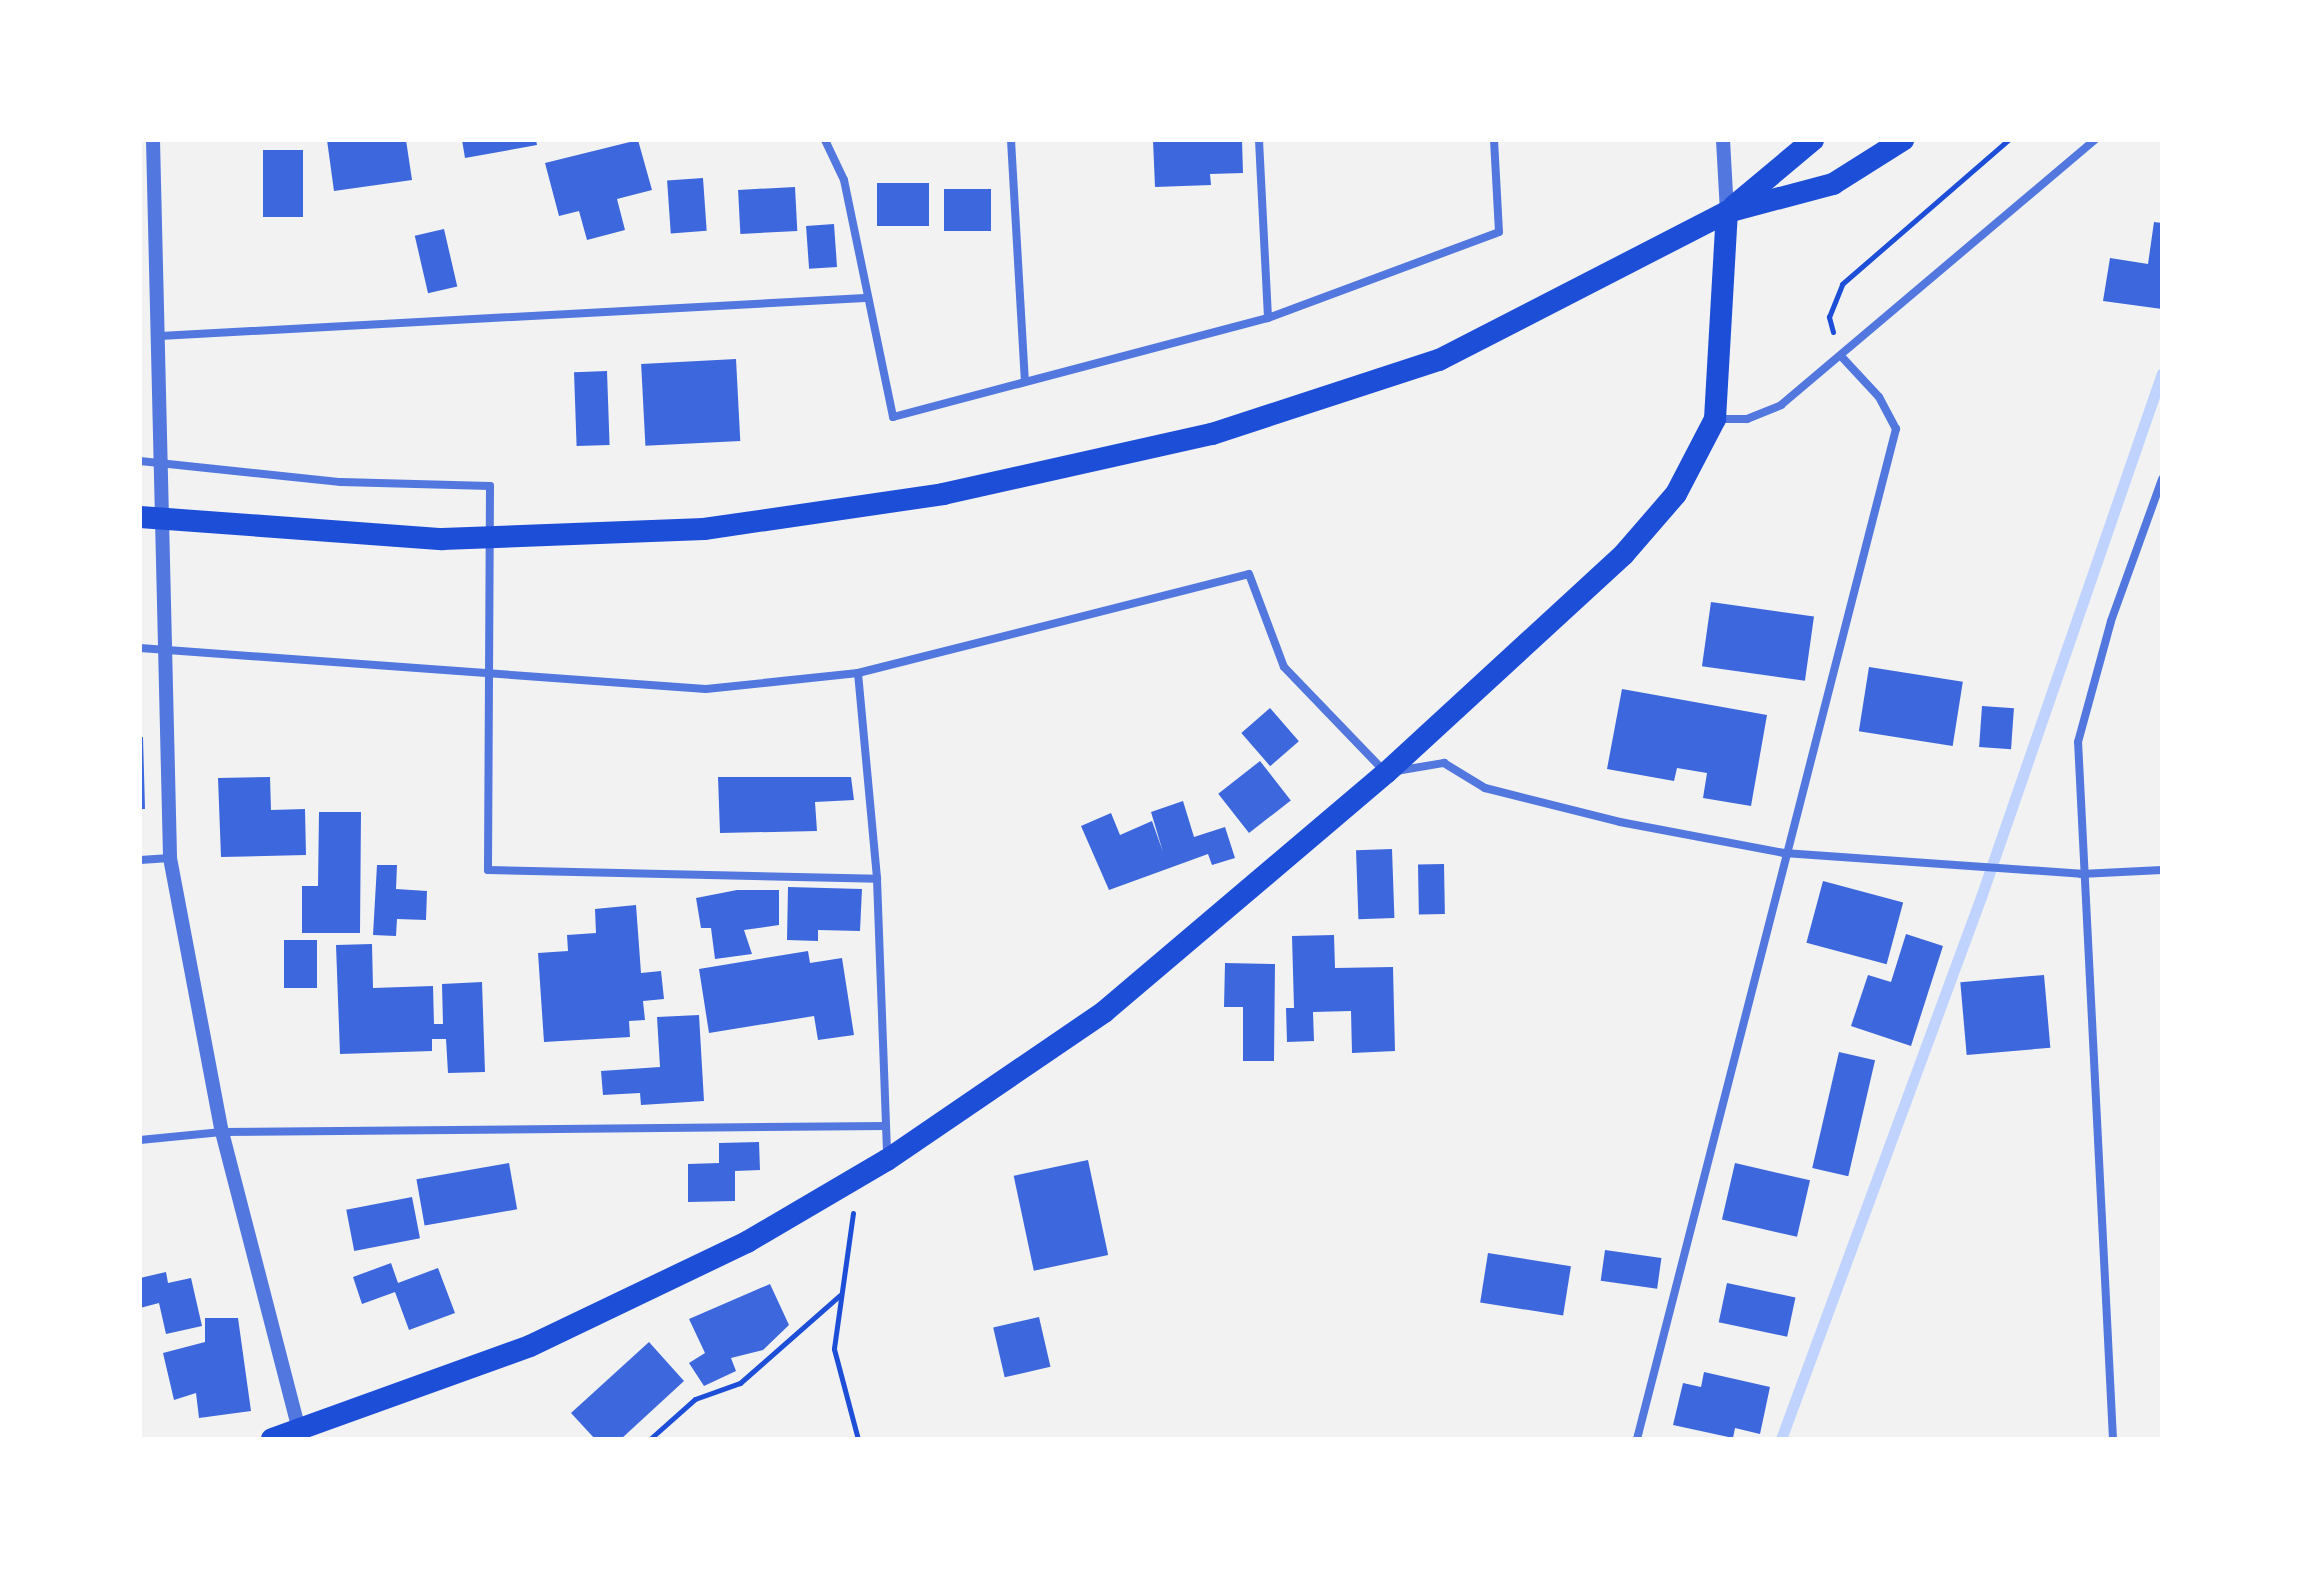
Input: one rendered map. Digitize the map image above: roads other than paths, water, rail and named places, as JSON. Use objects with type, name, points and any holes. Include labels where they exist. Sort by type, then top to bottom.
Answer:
[{"type":"highway","points":[[272,1439],[530,1346],[747,1242],[887,1160],[1104,1012],[1386,773],[1624,554],[1676,494],[1715,419],[1727,212],[1813,140]]},
{"type":"highway","points":[[140,517],[442,539],[704,529],[943,494],[1212,434],[1439,360],[1727,212],[1833,184],[1903,140]]},
{"type":"street","points":[[153,140],[147,195],[160,336],[170,858],[222,1132],[299,1430]]},
{"type":"street","points":[[825,140],[844,180],[865,298],[893,417],[1268,318],[1499,232],[1494,140]]},
{"type":"street","points":[[1011,140],[1025,381]]},
{"type":"street","points":[[1259,140],[1268,318]]},
{"type":"street","points":[[1723,140],[1727,212]]},
{"type":"street","points":[[1715,419],[1747,419],[1781,405],[2095,140]]},
{"type":"street","points":[[160,336],[865,298]]},
{"type":"street","points":[[1637,1439],[1728,1095],[1784,853],[1896,429],[1879,397],[1841,356]]},
{"type":"street","points":[[140,461],[341,482],[490,486],[492,671],[488,870],[877,879]]},
{"type":"street","points":[[2113,1439],[2081,874],[2078,742],[2111,621],[2162,479]]},
{"type":"street","points":[[140,648],[492,671],[706,689],[858,673],[1249,574],[1284,667],[1386,773],[1444,763],[1485,788],[1620,822],[1784,853],[2081,874],[2162,870]]},
{"type":"street","points":[[858,673],[877,879],[887,1160]]},
{"type":"street","points":[[140,860],[170,858]]},
{"type":"street","points":[[140,1140],[222,1132],[886,1126]]},
{"type":"waterway","points":[[1781,1439],[1981,897],[2162,373]]}]
